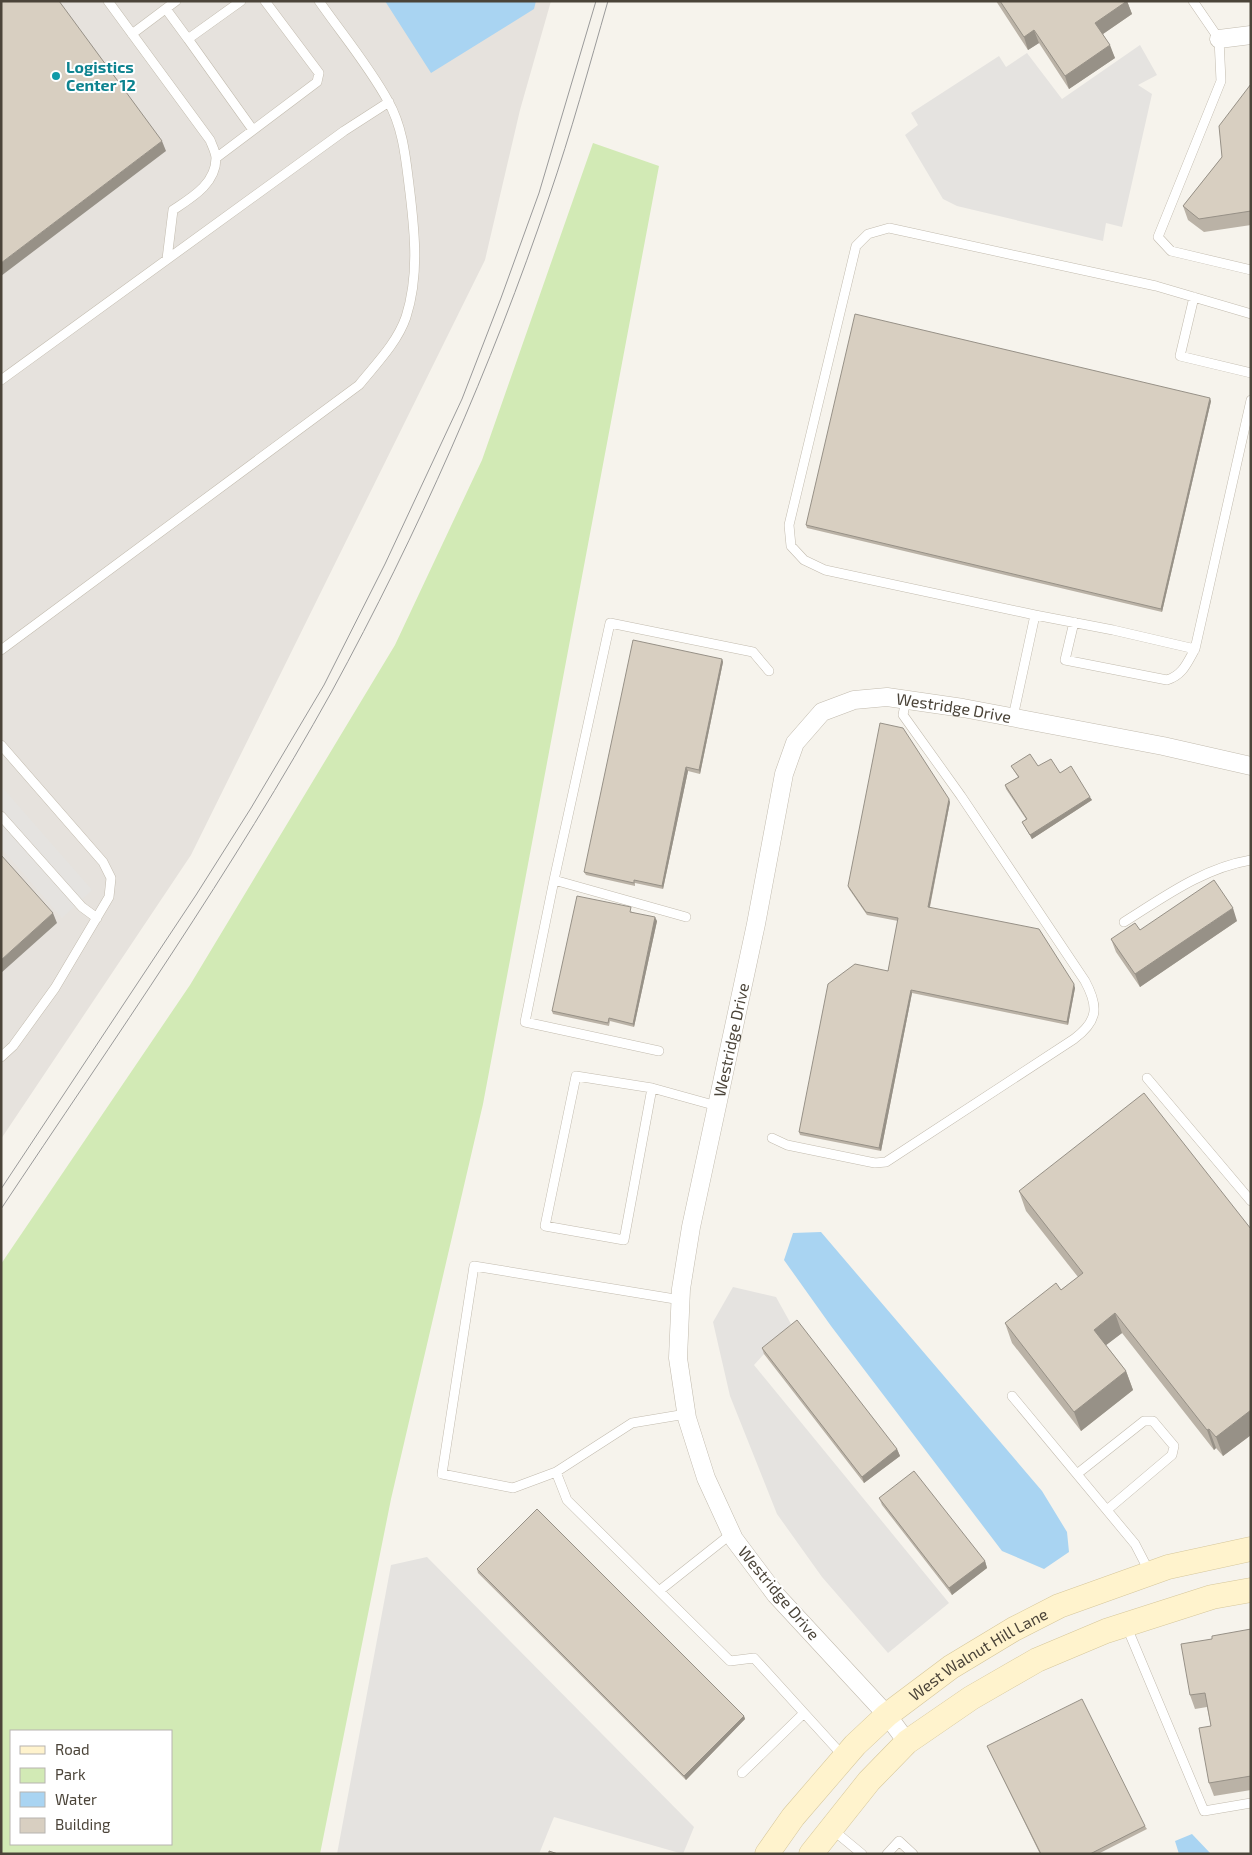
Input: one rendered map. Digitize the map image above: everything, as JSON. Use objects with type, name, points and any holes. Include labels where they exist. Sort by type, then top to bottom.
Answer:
[{"type":"main road","name":"West Walnut Hill Lane","points":[[766,1854],[793,1817],[855,1745],[887,1715],[951,1667],[1014,1629],[1059,1606],[1168,1567],[1251,1549]]},
{"type":"main road","name":"West Walnut Hill Lane","points":[[811,1854],[869,1781],[907,1742],[971,1698],[1037,1660],[1106,1630],[1212,1597],[1251,1590]]},
{"type":"street","points":[[1219,39],[1251,36]]},
{"type":"street","name":"Westridge Drive","points":[[907,1742],[887,1715],[776,1595],[732,1534],[706,1478],[686,1414],[678,1358],[681,1300],[691,1227],[756,924],[784,774],[795,743],[822,712],[854,700],[887,697],[1163,746],[1251,766]]},
{"type":"lane","points":[[108,1],[210,140],[216,158],[211,176],[199,193],[173,210],[167,259]]},
{"type":"lane","points":[[132,34],[176,1]]},
{"type":"lane","points":[[188,39],[241,1]]},
{"type":"lane","points":[[216,158],[317,82],[319,73],[265,1]]},
{"type":"lane","points":[[1,650],[359,385],[390,347],[406,318],[415,271],[416,248],[401,132],[389,102],[369,70],[319,1]]},
{"type":"lane","points":[[1193,1],[1219,39],[1222,81],[1158,237],[1170,251],[1251,270]]},
{"type":"lane","points":[[166,9],[253,130]]},
{"type":"lane","points":[[1,380],[344,131],[389,102]]},
{"type":"lane","points":[[1195,649],[825,570],[804,560],[791,546],[789,525],[856,246],[868,234],[889,228],[1156,286],[1251,314]]},
{"type":"lane","points":[[1194,297],[1180,356],[1251,373]]},
{"type":"lane","points":[[1074,622],[1065,660],[1167,680],[1174,678],[1182,672],[1195,649],[1251,400]]},
{"type":"lane","points":[[1013,718],[1035,615]]},
{"type":"lane","points":[[659,1051],[526,1022],[554,880],[610,623],[752,652],[769,671]]},
{"type":"lane","points":[[772,1138],[787,1144],[865,1161],[875,1163],[886,1162],[1074,1039],[1084,1031],[1093,1019],[1092,994],[1085,981],[961,796],[903,714],[906,700]]},
{"type":"lane","points":[[1,745],[103,862],[110,878],[109,898],[55,988],[13,1046],[1,1057]]},
{"type":"lane","points":[[1,816],[82,908],[97,918]]},
{"type":"lane","points":[[1124,922],[1191,880],[1236,863],[1251,860]]},
{"type":"lane","points":[[554,880],[686,917]]},
{"type":"lane","points":[[652,1088],[624,1240],[545,1226],[576,1076],[652,1088],[717,1106]]},
{"type":"lane","points":[[1147,1078],[1251,1201]]},
{"type":"lane","points":[[681,1300],[474,1266],[442,1474],[513,1488],[556,1472],[632,1423],[686,1414]]},
{"type":"lane","points":[[1012,1396],[1135,1544],[1150,1573]]},
{"type":"lane","points":[[1077,1474],[1144,1422],[1153,1421],[1164,1433],[1174,1446],[1172,1455],[1107,1510]]},
{"type":"lane","points":[[556,1472],[566,1500],[730,1661],[754,1658],[844,1757]]},
{"type":"lane","points":[[659,1591],[732,1534]]},
{"type":"lane","points":[[1126,1624],[1204,1811],[1251,1803]]},
{"type":"lane","points":[[742,1773],[804,1713]]},
{"type":"lane","points":[[831,1828],[862,1854]]},
{"type":"lane","points":[[887,1854],[900,1841],[913,1854]]},
{"type":"shaded area","points":[[1,1],[551,1],[520,110],[485,260],[191,855],[1,1139]]},
{"type":"shaded area","points":[[1140,45],[1157,75],[1138,85],[1152,94],[1122,227],[1106,223],[1103,241],[957,206],[943,199],[905,135],[918,125],[911,113],[999,56],[1006,67],[1027,53],[1062,99]]},
{"type":"shaded area","points":[[1,786],[92,890],[62,918],[1,848]]},
{"type":"shaded area","points":[[733,1287],[776,1297],[791,1324],[754,1365],[949,1603],[888,1653],[822,1577],[777,1514],[730,1396],[713,1322]]},
{"type":"shaded area","points":[[427,1557],[694,1827],[683,1854],[554,1817],[539,1854],[337,1854],[391,1565]]},
{"type":"green space","points":[[593,143],[659,166],[483,1104],[391,1499],[320,1854],[1,1854],[1,1264],[190,985],[395,645],[482,460]]},
{"type":"water","points":[[385,1],[536,1],[534,9],[431,73]]},
{"type":"water","points":[[821,1232],[1042,1491],[1067,1532],[1069,1552],[1044,1569],[1002,1551],[831,1326],[784,1260],[793,1233]]},
{"type":"water","points":[[1192,1834],[1211,1854],[1179,1854],[1175,1841]]},
{"type":"building","name":"Logistics Center 12","points":[[1,1],[59,1],[162,141],[1,263]]},
{"type":"building","points":[[1000,1],[1127,1],[1095,23],[1110,45],[1065,76],[1034,30],[1024,37]]},
{"type":"building","points":[[1251,84],[1251,211],[1199,219],[1183,206],[1222,157],[1219,126]]},
{"type":"building","points":[[855,314],[1210,398],[1161,609],[806,525]]},
{"type":"building","points":[[633,640],[722,659],[699,770],[686,767],[662,886],[634,880],[634,883],[584,872]]},
{"type":"building","points":[[880,723],[903,728],[949,799],[928,907],[1039,929],[1074,984],[1067,1022],[911,990],[879,1148],[799,1132],[828,984],[855,964],[888,971],[898,918],[866,912],[848,886]]},
{"type":"building","points":[[1030,754],[1038,766],[1051,759],[1060,773],[1071,766],[1090,797],[1030,835],[1022,822],[1027,819],[1005,785],[1019,777],[1011,766]]},
{"type":"building","points":[[1,855],[53,913],[1,960]]},
{"type":"building","points":[[1214,880],[1233,908],[1135,974],[1111,939],[1135,923],[1140,930]]},
{"type":"building","points":[[577,896],[631,907],[630,912],[655,917],[633,1024],[609,1018],[608,1023],[552,1011]]},
{"type":"building","points":[[1144,1093],[1251,1229],[1251,1410],[1216,1437],[1209,1429],[1207,1430],[1115,1313],[1094,1330],[1126,1371],[1074,1412],[1005,1323],[1056,1283],[1061,1290],[1083,1273],[1019,1191]]},
{"type":"building","points":[[797,1320],[897,1449],[862,1477],[762,1348]]},
{"type":"building","points":[[914,1471],[985,1561],[949,1588],[879,1498]]},
{"type":"building","points":[[537,1509],[744,1716],[684,1776],[477,1569]]},
{"type":"building","points":[[1251,1629],[1251,1776],[1209,1783],[1199,1728],[1211,1726],[1205,1693],[1190,1695],[1181,1644],[1212,1639],[1212,1636]]},
{"type":"building","points":[[1082,1699],[1145,1826],[1090,1854],[1041,1854],[987,1746]]},
{"type":"tram line","points":[[1,1189],[196,895],[251,808],[324,685],[385,564],[462,399],[501,298],[539,193],[596,1]]},
{"type":"tram line","points":[[1,1209],[130,1017],[255,823],[294,758],[364,631],[451,449],[503,324],[527,261],[565,149],[608,1]]},
{"type":"place","name":"Logistics Center 12","points":[[56,76]]}]
